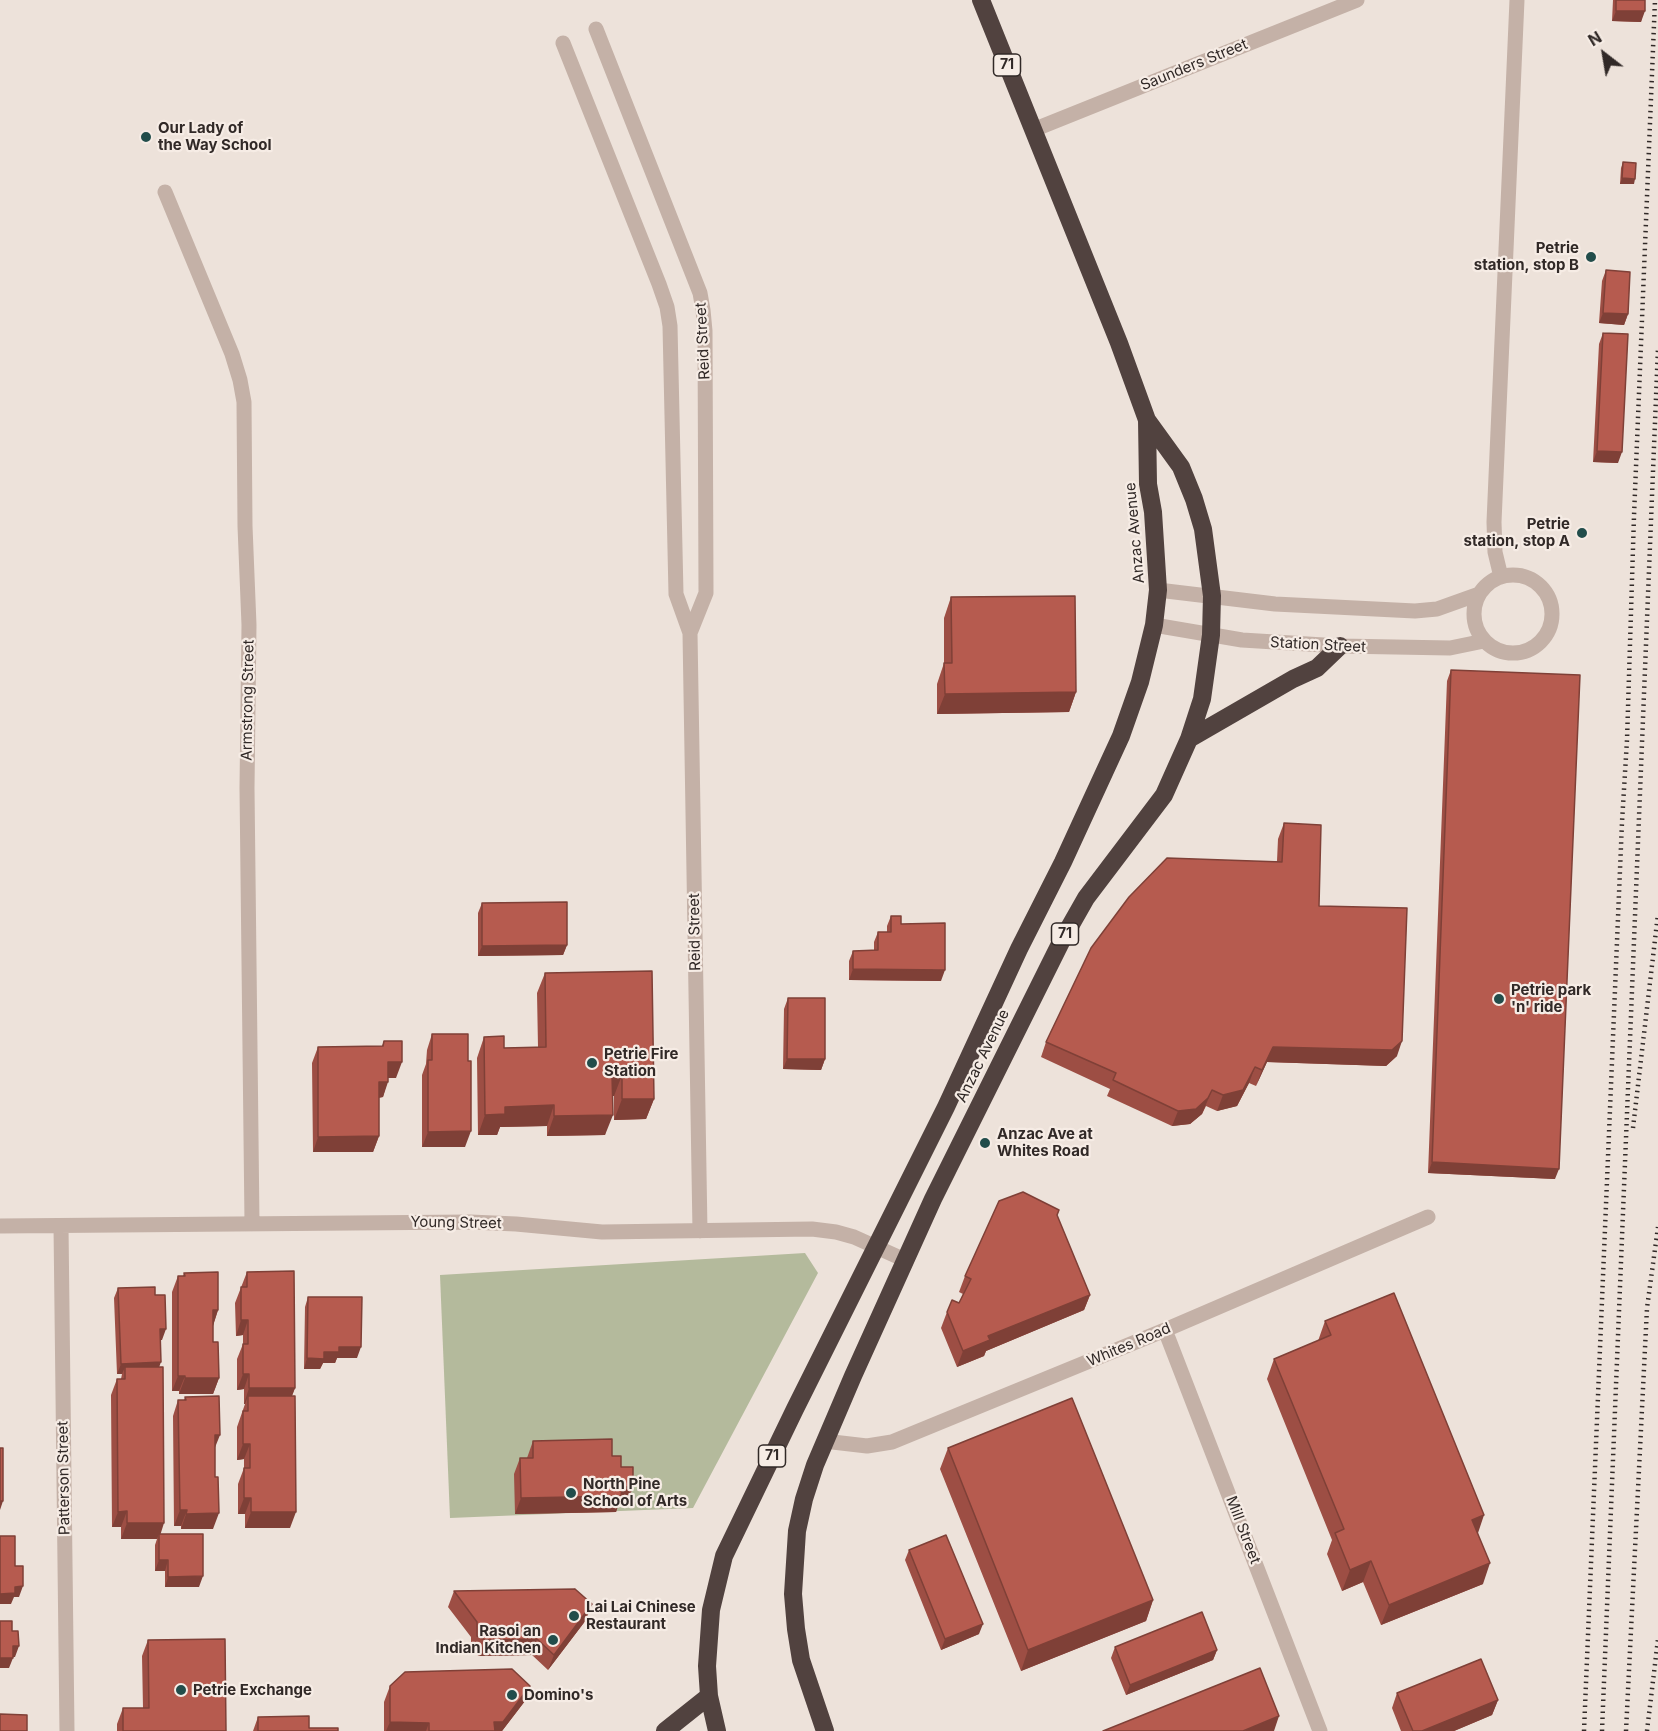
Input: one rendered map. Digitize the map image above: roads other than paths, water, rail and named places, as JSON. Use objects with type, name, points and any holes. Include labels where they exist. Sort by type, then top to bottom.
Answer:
[{"type":"highway","name":"Anzac Avenue","points":[[825,1731],[801,1660],[793,1594],[797,1531],[804,1498],[824,1441],[905,1260],[1006,1050],[1061,942],[1086,898],[1164,795],[1190,739],[1202,699],[1210,635],[1212,596],[1203,529],[1194,499],[1181,467],[1147,420],[1119,343],[981,0]]},
{"type":"highway","name":"Anzac Avenue","points":[[717,1731],[710,1696],[708,1666],[711,1610],[724,1556],[1063,862],[1121,736],[1140,682],[1154,625],[1158,590],[1153,512],[1148,484],[1147,420]]},
{"type":"highway","points":[[1190,739],[1293,679],[1317,668],[1340,646]]},
{"type":"highway","points":[[665,1731],[710,1696]]},
{"type":"street","name":"Saunders Street","points":[[1033,130],[1357,0]]},
{"type":"street","points":[[1501,577],[1495,552],[1494,522],[1517,0]]},
{"type":"street","name":"Reid Street","points":[[596,29],[700,293],[703,310],[706,593],[690,633]]},
{"type":"street","name":"Reid Street","points":[[563,43],[667,307],[670,326],[676,594],[690,633],[700,1231]]},
{"type":"street","name":"Armstrong Street","points":[[165,192],[232,354],[244,402],[249,625],[247,788],[252,1223]]},
{"type":"street","points":[[1513,575],[1525,577],[1536,583],[1545,592],[1552,615],[1550,627],[1544,638],[1524,652],[1512,654],[1501,651],[1484,641],[1477,631],[1473,618],[1474,606],[1479,594],[1485,587],[1501,577],[1513,575]]},
{"type":"street","points":[[1158,590],[1275,604],[1415,611],[1437,609],[1479,594]]},
{"type":"street","name":"Station Street","points":[[1154,625],[1256,642],[1450,648],[1484,641]]},
{"type":"street","name":"Whites Road","points":[[824,1441],[867,1446],[892,1442],[1165,1330],[1428,1217]]},
{"type":"street","name":"Young Street","points":[[0,1226],[482,1222],[581,1231],[812,1229],[836,1232],[876,1246],[905,1260]]},
{"type":"street","name":"Patterson Street","points":[[61,1226],[67,1731]]},
{"type":"street","name":"Mill Street","points":[[1165,1330],[1320,1731]]},
{"type":"railway","points":[[1584,1731],[1627,740],[1655,0]]},
{"type":"railway","points":[[1602,1731],[1658,348]]},
{"type":"railway","points":[[1633,1128],[1658,914]]},
{"type":"railway","points":[[1626,1731],[1647,1308],[1658,1227]]},
{"type":"railway","points":[[1647,1731],[1658,1639]]},
{"type":"place","name":"Our Lady of the Way School","points":[[146,137]]},
{"type":"place","name":"Petrie station, stop B","points":[[1591,257]]},
{"type":"place","name":"Petrie station, stop A","points":[[1582,533]]},
{"type":"place","name":"Petrie park 'n' ride","points":[[1499,999]]},
{"type":"place","name":"Petrie Fire Station","points":[[592,1063]]},
{"type":"place","name":"Anzac Ave at Whites Road","points":[[985,1143]]},
{"type":"place","name":"North Pine School of Arts","points":[[571,1493]]},
{"type":"place","name":"Lai Lai Chinese Restaurant","points":[[574,1616]]},
{"type":"place","name":"Rasoi an Indian Kitchen","points":[[553,1640]]},
{"type":"place","name":"Petrie Exchange","points":[[181,1690]]},
{"type":"place","name":"Domino's","points":[[512,1695]]}]
